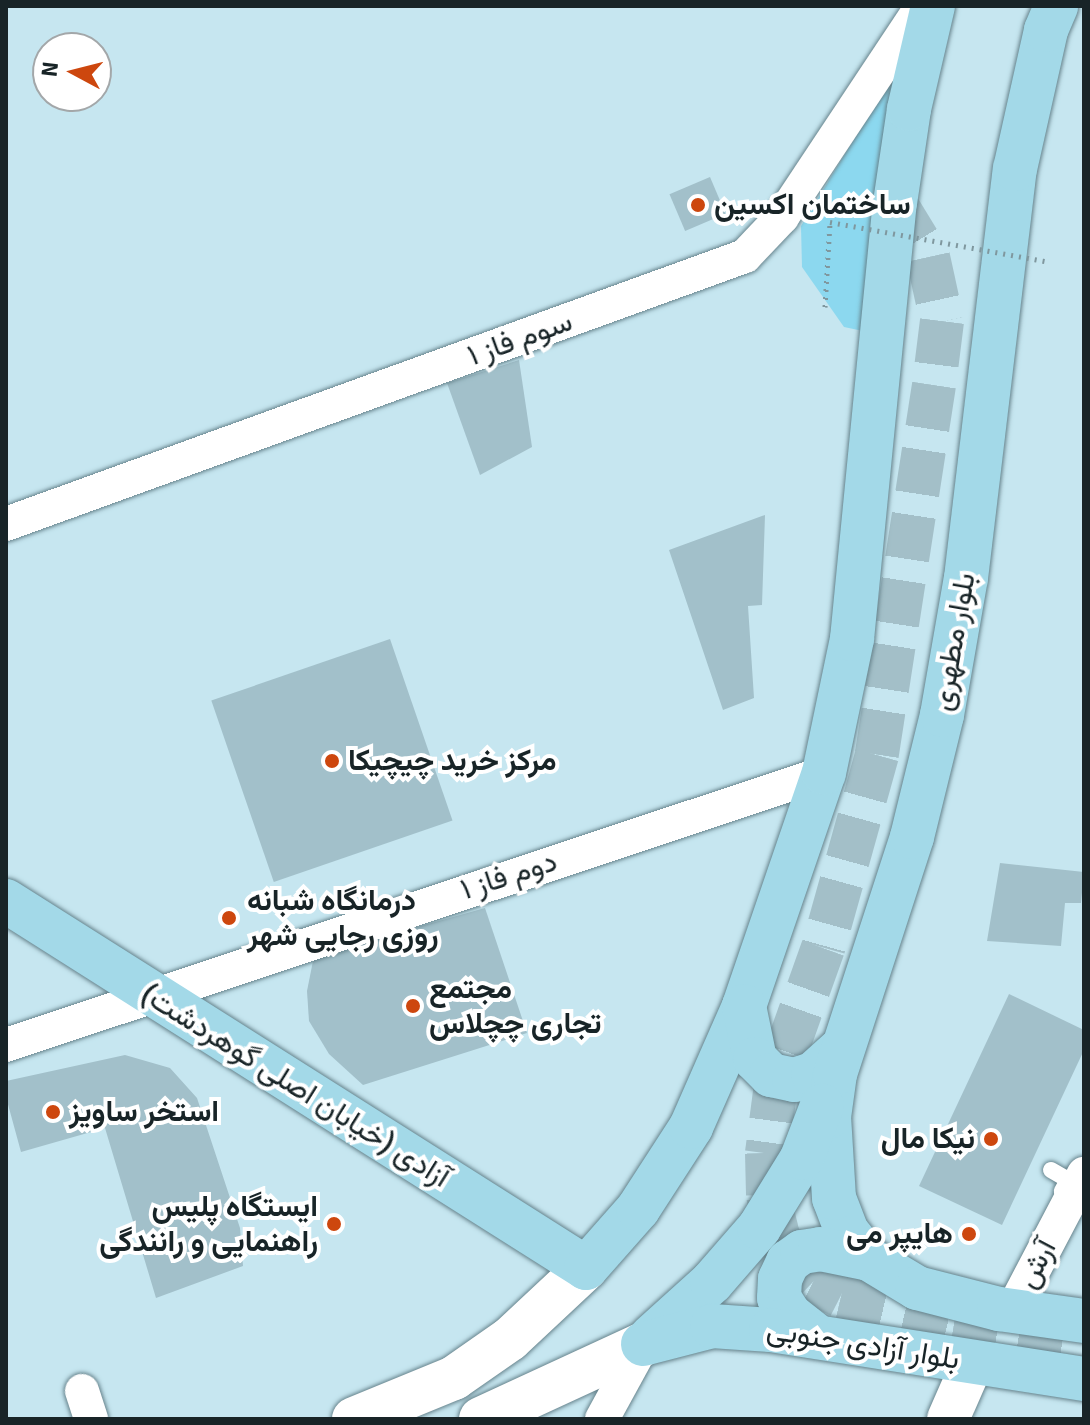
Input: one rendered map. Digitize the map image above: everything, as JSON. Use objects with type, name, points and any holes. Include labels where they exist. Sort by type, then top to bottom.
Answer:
[{"type":"main road","points":[[354,1419],[454,1378],[510,1339],[586,1268],[638,1209],[683,1140],[744,1006],[824,773],[852,639],[895,203],[909,109],[933,6]]},
{"type":"main road","name":"بلوار مطهری","points":[[869,1259],[847,1232],[834,1198],[829,1117],[838,1061],[912,837],[942,715],[966,578],[1015,169],[1046,30],[1056,6]]},
{"type":"main road","name":"آزادی (خیابان اصلی گوهردشت)","points":[[6,901],[148,994],[586,1268]]},
{"type":"main road","points":[[744,1006],[755,1059],[771,1075],[794,1080],[838,1061]]},
{"type":"main road","points":[[481,1419],[643,1344],[712,1282],[759,1228],[802,1158],[838,1061]]},
{"type":"main road","points":[[813,1333],[790,1315],[779,1298],[780,1279],[788,1262],[820,1249],[869,1259]]},
{"type":"main road","name":"بلوار آزادی جنوبی","points":[[869,1259],[917,1288],[1006,1310],[1084,1321]]},
{"type":"main road","name":"بلوار آزادی جنوبی","points":[[643,1344],[712,1326],[813,1333],[1084,1379]]},
{"type":"street","name":"سوم فاز ۱","points":[[6,524],[745,256],[782,217],[922,6]]},
{"type":"street","name":"دوم فاز ۱","points":[[6,1045],[148,994],[824,773]]},
{"type":"street","name":"آرش","points":[[1006,1310],[1068,1172]]},
{"type":"street","points":[[602,1419],[643,1344]]},
{"type":"street","points":[[948,1419],[973,1362]]},
{"type":"path","points":[[825,307],[830,222],[1044,261]]},
{"type":"shaded area","points":[[905,56],[863,331],[844,327],[802,267],[801,226]]},
{"type":"building","name":"ساختمان اکسین","points":[[710,177],[726,214],[685,231],[669,194]]},
{"type":"building","points":[[519,360],[532,447],[480,475],[447,383]]},
{"type":"building","points":[[765,515],[762,605],[748,606],[754,698],[723,710],[669,550]]},
{"type":"building","name":"مرکز خرید چیچیکا","points":[[390,639],[453,821],[274,882],[211,701]]},
{"type":"building","points":[[1000,863],[1084,872],[1081,903],[1065,903],[1061,946],[987,941]]},
{"type":"building","name":"مجتمع تجاری چچلاس","points":[[485,908],[527,1033],[363,1085],[329,1054],[309,1021],[307,991],[314,956]]},
{"type":"building","name":"نیکا مال","points":[[1009,994],[1084,1030],[1084,1050],[1002,1225],[919,1186]]},
{"type":"building","points":[[125,1055],[170,1068],[197,1098],[240,1228],[243,1266],[156,1298],[105,1128],[21,1152],[6,1097],[6,1081]]},
{"type":"tunnel","points":[[895,203],[928,257],[942,321],[934,385],[877,755],[823,948],[777,1077],[767,1153],[768,1195],[778,1236],[792,1262],[813,1282],[841,1296],[954,1323],[1084,1344]]},
{"type":"place","name":"ساختمان اکسین","points":[[698,205]]},
{"type":"place","name":"مرکز خرید چیچیکا","points":[[332,761]]},
{"type":"place","name":"درمانگاه شبانه روزی رجایی شهر","points":[[229,918]]},
{"type":"place","name":"مجتمع تجاری چچلاس","points":[[413,1006]]},
{"type":"place","name":"استخر ساویز","points":[[53,1112]]},
{"type":"place","name":"نیکا مال","points":[[991,1139]]},
{"type":"place","name":"ایستگاه پلیس راهنمایی و رانندگی","points":[[334,1224]]},
{"type":"place","name":"هایپر می","points":[[969,1234]]}]
